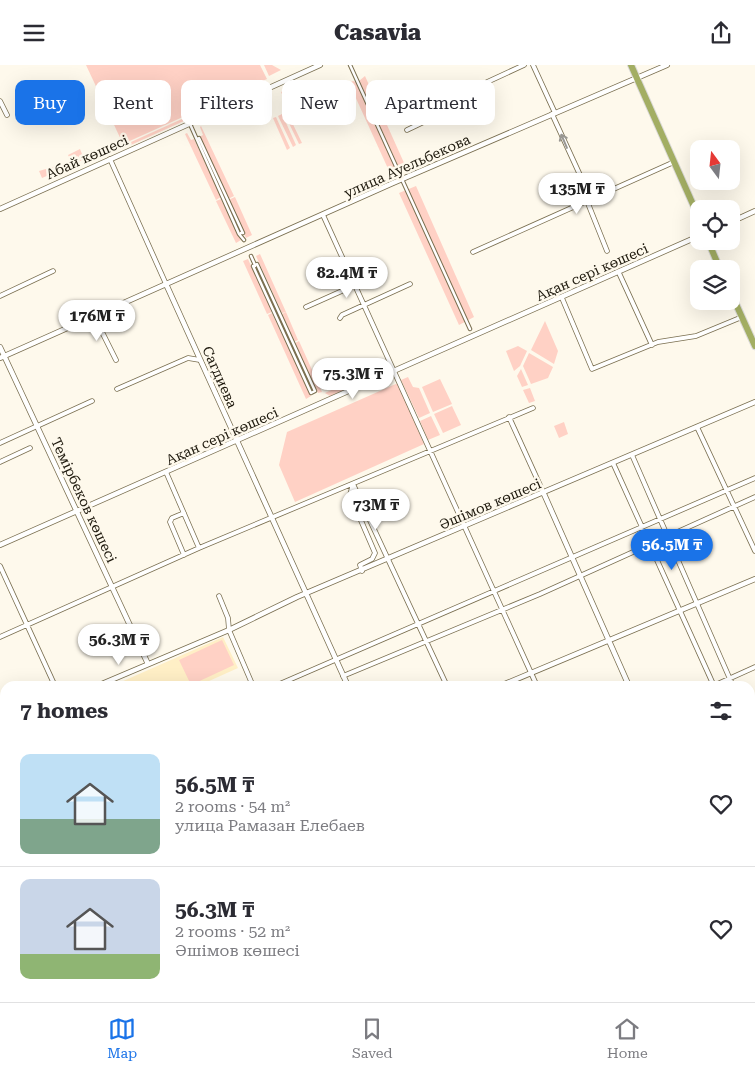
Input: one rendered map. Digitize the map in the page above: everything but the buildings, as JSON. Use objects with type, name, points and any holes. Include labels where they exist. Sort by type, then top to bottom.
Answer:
[{"type":"highway","points":[[631,65],[691,200]]},
{"type":"highway","points":[[739,310],[755,346]]},
{"type":"street","name":"Абай көшесі","points":[[272,86],[320,65]]},
{"type":"street","points":[[350,65],[470,329]]},
{"type":"street","points":[[407,130],[430,119],[433,107],[524,65]]},
{"type":"street","points":[[533,65],[589,200],[607,251]]},
{"type":"street","name":"улица Ауельбекова","points":[[2,357],[402,179],[667,65]]},
{"type":"street","points":[[0,101],[7,115]]},
{"type":"street","name":"Абай көшесі","points":[[0,209],[186,125]]},
{"type":"street","points":[[191,125],[197,139],[199,138],[225,200],[243,233],[241,233],[244,240]]},
{"type":"street","name":"Сагдиева","points":[[110,159],[346,681]]},
{"type":"street","points":[[473,252],[674,162]]},
{"type":"street","points":[[740,218],[755,211]]},
{"type":"street","points":[[323,215],[396,371],[536,681]]},
{"type":"street","name":"Ақан сері көшесі","points":[[0,545],[237,442],[690,240]]},
{"type":"street","points":[[251,256],[262,275],[311,381],[315,391],[313,392]]},
{"type":"street","points":[[255,265],[253,266],[279,324],[311,393],[313,392],[315,396]]},
{"type":"street","points":[[0,296],[53,271]]},
{"type":"street","points":[[306,307],[380,273]]},
{"type":"street","points":[[619,273],[652,345]]},
{"type":"street","points":[[258,277],[262,275]]},
{"type":"street","points":[[340,318],[410,284]]},
{"type":"street","points":[[263,288],[267,286]]},
{"type":"street","points":[[562,298],[592,369],[652,345],[696,336],[742,317]]},
{"type":"street","points":[[269,300],[273,299]]},
{"type":"street","points":[[274,312],[278,310]]},
{"type":"street","points":[[94,316],[116,360]]},
{"type":"street","points":[[279,324],[284,322]]},
{"type":"street","points":[[285,336],[289,334]]},
{"type":"street","points":[[290,347],[294,345]]},
{"type":"street","name":"Темірбеков көшесі","points":[[0,347],[2,357],[37,426],[148,664]]},
{"type":"street","points":[[296,359],[300,357]]},
{"type":"street","points":[[117,389],[188,358],[200,360]]},
{"type":"street","points":[[301,372],[305,370]]},
{"type":"street","points":[[307,383],[311,381]]},
{"type":"street","points":[[0,443],[92,401]]},
{"type":"street","name":"Әшімов көшесі","points":[[109,681],[229,630],[306,593],[544,494],[755,402]]},
{"type":"street","points":[[0,637],[199,548],[509,417],[533,409]]},
{"type":"street","points":[[509,417],[627,681]]},
{"type":"street","points":[[697,427],[755,551]]},
{"type":"street","points":[[0,462],[30,448]]},
{"type":"street","points":[[632,455],[729,679]]},
{"type":"street","points":[[613,463],[644,527],[711,681]]},
{"type":"street","points":[[166,472],[199,548]]},
{"type":"street","points":[[286,681],[755,478]]},
{"type":"street","points":[[353,484],[445,681]]},
{"type":"street","points":[[353,484],[350,495],[375,553],[372,559],[360,565],[362,571]]},
{"type":"street","points":[[343,676],[502,609],[755,497]]},
{"type":"street","points":[[184,513],[172,518],[170,522],[184,555]]},
{"type":"street","points":[[0,566],[53,681]]},
{"type":"street","points":[[512,681],[608,639],[755,579]]},
{"type":"street","points":[[219,596],[228,618],[229,630],[252,681]]},
{"type":"street","points":[[724,681],[755,667]]},
{"type":"shaded area","points":[[86,65],[260,65],[267,79],[181,80],[181,118],[171,122],[171,80],[95,80],[95,84]]},
{"type":"shaded area","points":[[264,65],[272,65],[281,70],[269,76]]},
{"type":"shaded area","points":[[365,76],[367,80],[366,96],[359,81]]},
{"type":"shaded area","points":[[356,82],[366,103],[366,120],[356,98]]},
{"type":"shaded area","points":[[282,114],[282,124],[278,116]]},
{"type":"shaded area","points":[[276,117],[290,148],[287,150],[273,118]]},
{"type":"shaded area","points":[[181,119],[181,122],[122,149],[120,147],[171,125]]},
{"type":"shaded area","points":[[114,125],[165,125],[123,144]]},
{"type":"shaded area","points":[[282,125],[287,125],[296,145],[293,147]]},
{"type":"shaded area","points":[[290,125],[293,125],[302,143],[299,144]]},
{"type":"shaded area","points":[[368,125],[376,125],[397,170],[390,173]]},
{"type":"shaded area","points":[[379,125],[387,125],[405,165],[399,168]]},
{"type":"shaded area","points":[[201,126],[234,196],[228,199],[199,137],[203,135]]},
{"type":"shaded area","points":[[187,133],[191,140],[194,139],[221,197],[216,200],[185,134]]},
{"type":"shaded area","points":[[80,149],[84,159],[67,168],[65,164],[71,161],[68,155]]},
{"type":"shaded area","points":[[61,166],[63,169],[42,178],[39,171]]},
{"type":"shaded area","points":[[416,186],[474,317],[459,325],[399,193]]},
{"type":"shaded area","points":[[235,197],[252,235],[246,238],[228,200]]},
{"type":"shaded area","points":[[221,199],[241,240],[236,243],[216,201]]},
{"type":"shaded area","points":[[260,254],[286,312],[282,313],[256,256]]},
{"type":"shaded area","points":[[248,259],[272,312],[267,314],[243,261]]},
{"type":"shaded area","points":[[286,312],[298,340],[294,342],[282,314]]},
{"type":"shaded area","points":[[272,313],[311,396],[306,399],[268,315]]},
{"type":"shaded area","points":[[545,321],[558,351],[554,364],[531,350]]},
{"type":"shaded area","points":[[299,341],[322,392],[318,393],[295,343]]},
{"type":"shaded area","points":[[518,346],[527,351],[520,366],[514,371],[506,351]]},
{"type":"shaded area","points":[[529,353],[553,367],[548,378],[531,384],[523,366]]},
{"type":"shaded area","points":[[384,366],[386,372],[330,396],[325,393]]},
{"type":"shaded area","points":[[521,369],[528,385],[522,387],[517,376]]},
{"type":"shaded area","points":[[408,377],[413,387],[419,388],[430,413],[419,418],[401,380]]},
{"type":"shaded area","points":[[440,379],[452,404],[433,412],[422,387]]},
{"type":"shaded area","points":[[398,383],[424,444],[295,502],[279,465],[287,432]]},
{"type":"shaded area","points":[[530,388],[535,401],[529,403],[523,390]]},
{"type":"shaded area","points":[[452,406],[461,425],[443,433],[434,414]]},
{"type":"shaded area","points":[[431,416],[440,435],[428,440],[420,421]]},
{"type":"shaded area","points":[[564,422],[568,434],[559,438],[554,426]]},
{"type":"shaded area","points":[[223,637],[238,668],[209,681],[123,681]]},
{"type":"shaded area","points":[[222,640],[234,665],[200,681],[189,681],[179,660]]}]
